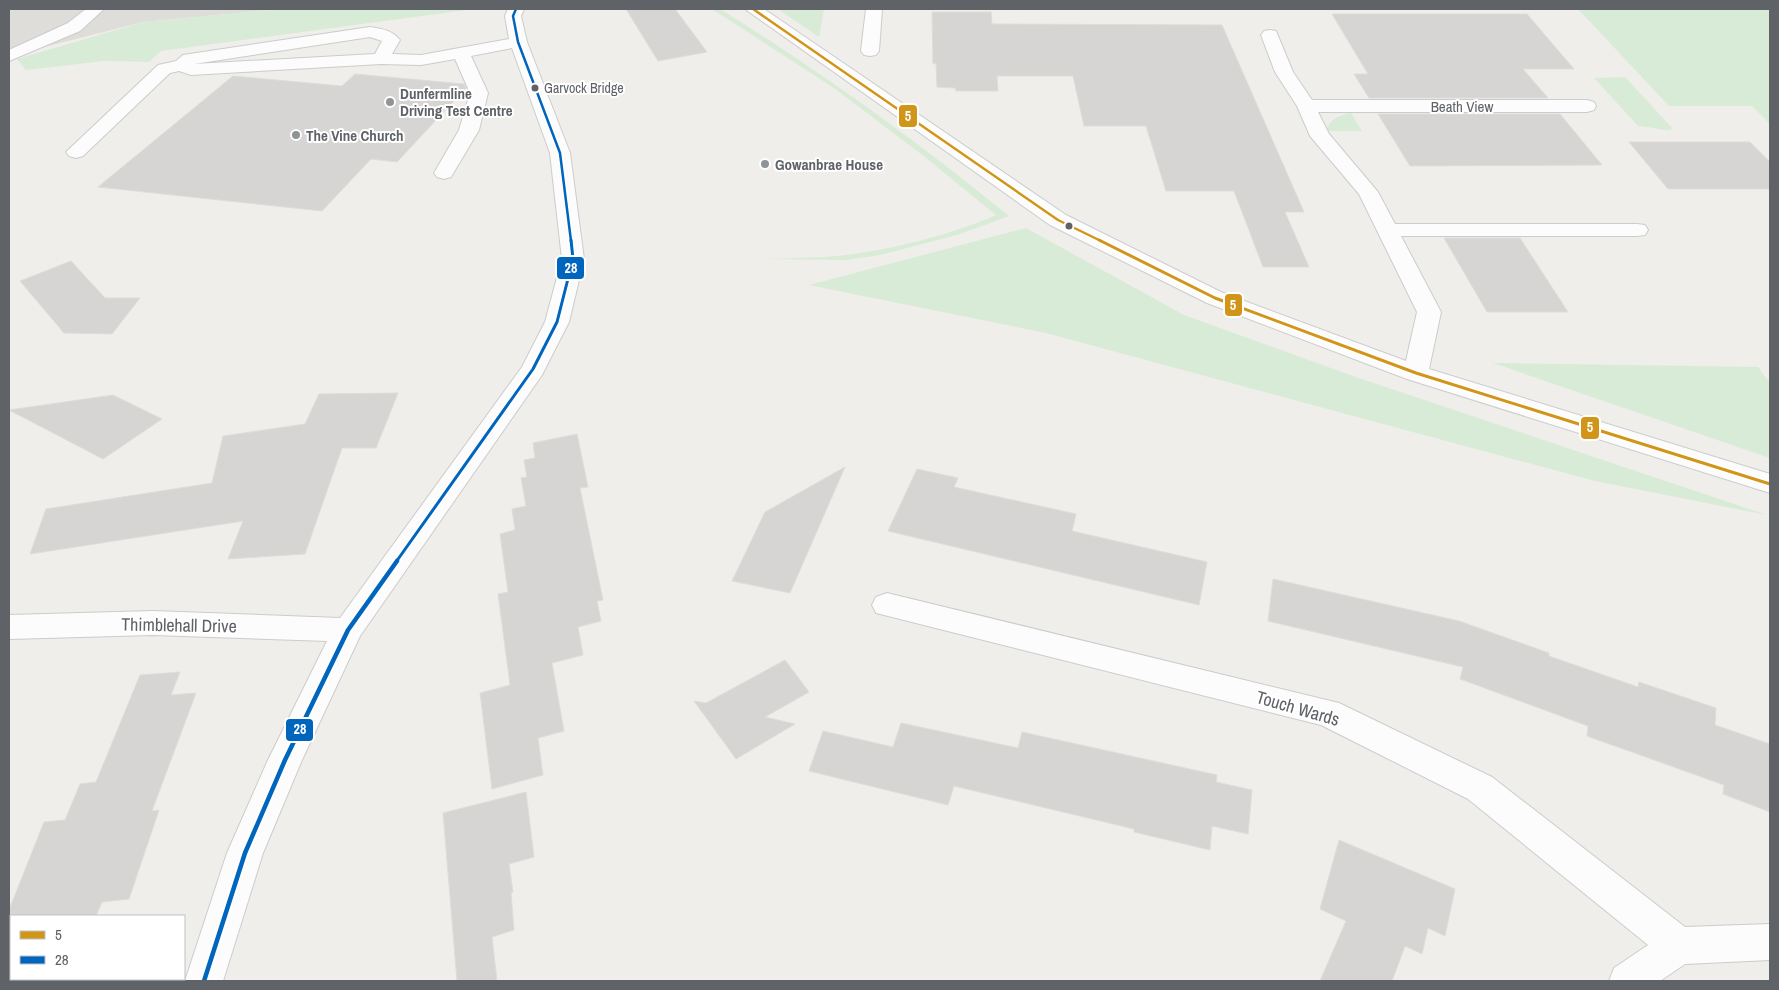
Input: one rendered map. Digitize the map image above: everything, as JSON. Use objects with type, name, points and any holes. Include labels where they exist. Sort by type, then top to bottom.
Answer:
[{"type":"street","points":[[9,56],[74,27],[96,9]]},
{"type":"street","points":[[204,981],[245,853],[284,760],[348,630],[533,369],[557,322],[572,259],[560,153],[518,42],[513,16],[516,9]]},
{"type":"street","points":[[753,9],[1058,220],[1215,298],[1416,373],[1770,484]]},
{"type":"street","points":[[870,51],[874,9]]},
{"type":"street","points":[[76,152],[164,69],[182,65],[189,59],[370,32],[385,34],[391,40],[381,59]]},
{"type":"street","points":[[1270,35],[1284,72],[1306,106],[1320,136],[1368,192],[1429,312],[1416,373]]},
{"type":"street","points":[[182,65],[192,70],[381,59],[422,60],[518,42]]},
{"type":"street","points":[[9,46],[37,43]]},
{"type":"street","points":[[444,173],[469,130],[479,93],[462,53]]},
{"type":"street","name":"Beath View","points":[[1306,106],[1587,106]]},
{"type":"street","points":[[1388,230],[1637,230]]},
{"type":"street","name":"Touch Wards","points":[[887,605],[1328,713],[1480,788],[1679,946]]},
{"type":"street","name":"Thimblehall Drive","points":[[9,627],[153,623],[348,630]]},
{"type":"street","points":[[1628,981],[1679,946],[1770,942]]},
{"type":"shaded area","points":[[9,9],[279,9],[143,22],[9,56]]},
{"type":"green space","points":[[279,9],[474,9],[161,51],[149,62],[104,61],[26,70],[17,59],[143,22]]},
{"type":"green space","points":[[712,9],[720,9],[831,82],[939,161],[1009,216],[957,235],[880,255],[846,260],[767,259],[825,257],[889,248],[935,237],[996,215],[925,157],[834,88]]},
{"type":"green space","points":[[778,9],[824,9],[819,37]]},
{"type":"green space","points":[[1578,9],[1770,9],[1770,124],[1752,106],[1669,106]]},
{"type":"green space","points":[[1625,77],[1672,128],[1671,130],[1638,126],[1594,78]]},
{"type":"green space","points":[[1351,113],[1362,131],[1326,131],[1330,123],[1336,118]]},
{"type":"green space","points":[[1026,228],[1184,315],[1353,376],[1767,515],[1595,481],[1046,333],[809,285]]},
{"type":"green space","points":[[1493,363],[1758,367],[1770,383],[1770,458]]},
{"type":"building","points":[[626,9],[675,9],[707,52],[658,61]]},
{"type":"building","points":[[932,12],[991,12],[992,24],[1222,25],[1304,212],[1285,212],[1309,267],[1263,267],[1234,191],[1166,191],[1146,126],[1084,126],[1073,76],[997,76],[998,91],[956,91],[955,88],[937,87],[936,63],[933,64]]},
{"type":"building","points":[[1332,14],[1527,14],[1574,69],[1523,69],[1548,98],[1369,98],[1354,74],[1368,74]]},
{"type":"building","name":"The Vine Church","points":[[355,74],[464,84],[466,88],[397,162],[371,159],[322,211],[98,187],[233,76],[342,86]]},
{"type":"building","points":[[1378,114],[1560,114],[1602,165],[1410,166]]},
{"type":"building","points":[[1629,142],[1750,142],[1770,162],[1770,189],[1668,189]]},
{"type":"building","points":[[1444,238],[1520,238],[1568,312],[1487,312]]},
{"type":"building","points":[[71,261],[105,298],[140,298],[112,334],[64,333],[20,281]]},
{"type":"building","points":[[398,393],[376,448],[342,448],[305,554],[228,559],[243,521],[30,554],[46,509],[212,483],[223,436],[305,424],[319,394]]},
{"type":"building","points":[[113,395],[162,419],[103,459],[9,410]]},
{"type":"building","points":[[577,434],[588,487],[580,488],[603,600],[597,601],[601,621],[578,627],[583,655],[552,663],[564,731],[538,738],[543,775],[492,789],[480,693],[510,685],[498,594],[508,592],[500,534],[515,530],[512,509],[526,506],[521,478],[527,477],[524,460],[535,458],[533,443]]},
{"type":"building","points":[[845,467],[790,593],[732,581],[765,512]]},
{"type":"building","points":[[917,469],[958,478],[954,487],[1076,514],[1072,531],[1207,562],[1199,605],[888,531]]},
{"type":"building","points":[[1273,579],[1459,621],[1549,653],[1549,656],[1638,687],[1639,682],[1716,708],[1715,725],[1770,744],[1770,812],[1723,794],[1724,785],[1587,736],[1588,726],[1460,679],[1463,667],[1268,621]]},
{"type":"building","points":[[785,660],[809,692],[765,717],[795,724],[736,759],[694,701],[706,703]]},
{"type":"building","points":[[180,672],[171,695],[196,693],[152,811],[159,810],[129,899],[102,902],[96,915],[9,916],[9,910],[44,822],[65,820],[80,784],[96,782],[140,675]]},
{"type":"building","points":[[901,723],[1018,748],[1022,732],[1217,775],[1216,782],[1252,790],[1248,834],[1212,826],[1210,850],[1134,832],[1134,829],[954,786],[948,805],[809,771],[823,731],[893,747]]},
{"type":"building","points":[[526,792],[534,857],[509,864],[513,892],[511,893],[514,930],[492,937],[497,981],[457,981],[443,813]]},
{"type":"building","points":[[1339,840],[1455,889],[1445,936],[1428,928],[1422,954],[1405,946],[1392,981],[1320,981],[1346,921],[1320,909]]},
{"type":"building","points":[[20,980],[74,980],[73,981]]},
{"type":"transit line","name":"28","points":[[204,981],[245,853],[285,760],[348,630],[533,369],[557,322],[573,259],[560,153],[518,42],[513,16],[516,9]]},
{"type":"transit line","name":"5","points":[[753,9],[1058,220],[1215,298],[1416,373],[1770,484]]},
{"type":"place","name":"Garvock Bridge","points":[[535,88]]},
{"type":"place","name":"Dunfermline Driving Test Centre","points":[[390,102]]},
{"type":"place","name":"The Vine Church","points":[[296,135]]},
{"type":"place","name":"Gowanbrae House","points":[[765,164]]}]
